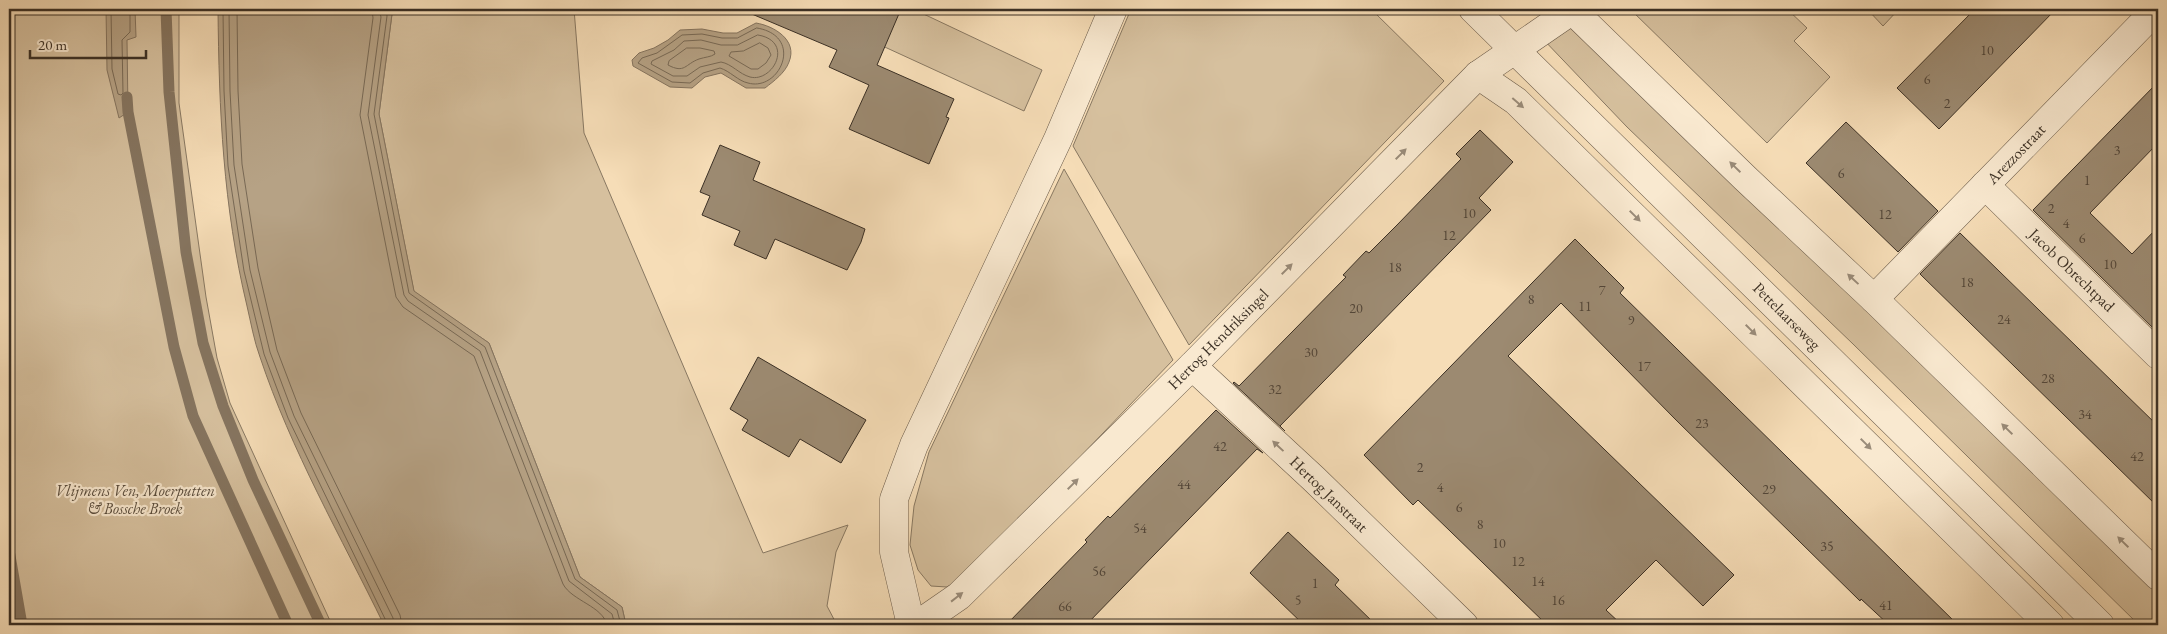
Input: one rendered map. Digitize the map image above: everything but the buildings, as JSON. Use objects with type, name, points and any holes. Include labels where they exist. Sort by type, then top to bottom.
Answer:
[{"type":"street","points":[[911,625],[894,552],[894,498],[914,446],[1058,139],[1113,9]]},
{"type":"street","name":"Pettelaarseweg","points":[[1473,9],[2100,625]]},
{"type":"street","points":[[1573,9],[2158,576]]},
{"type":"street","name":"Hertog Hendriksingel","points":[[917,625],[960,596],[1192,366],[1478,76],[1573,9]]},
{"type":"street","name":"Arezzostraat","points":[[1874,299],[2157,9]]},
{"type":"street","points":[[1478,76],[1516,101],[2050,625]]},
{"type":"street","name":"Jacob Obrechtpad","points":[[1985,186],[2158,355]]},
{"type":"street","name":"Hertog Janstraat","points":[[1192,366],[1314,479],[1464,625]]},
{"type":"green space","name":"Vlijmens Ven, Moerputten & Bossche Broek","points":[[9,9],[179,9],[179,103],[206,297],[217,358],[230,403],[332,625],[9,625]]},
{"type":"green space","points":[[390,9],[574,9],[584,133],[763,553],[848,525],[836,552],[827,606],[837,625],[626,625],[622,607],[580,577],[489,343],[414,292],[379,114],[392,14]]},
{"type":"green space","points":[[802,9],[913,9],[1042,70],[1024,111]]},
{"type":"green space","points":[[1131,9],[1371,9],[1444,81],[1189,345],[1073,146]]},
{"type":"green space","points":[[1630,9],[1787,9],[1807,28],[1794,41],[1830,77],[1767,143]]},
{"type":"green space","points":[[1867,9],[1899,9],[1883,26]]},
{"type":"green space","points":[[1560,13],[1605,52],[2158,593],[2158,625],[2139,625],[1853,344],[1627,127],[1541,37]]},
{"type":"green space","points":[[1064,169],[1173,360],[966,576],[947,587],[931,586],[918,570],[910,545],[914,506],[929,452]]},
{"type":"water","points":[[106,9],[135,9],[136,37],[127,40],[128,112],[119,118],[107,70]]},
{"type":"water","points":[[218,9],[390,9],[392,14],[379,114],[414,291],[489,343],[580,577],[622,607],[626,625],[384,625],[286,426],[256,345],[232,232],[221,121]]},
{"type":"water","points":[[756,23],[770,27],[783,35],[790,47],[791,54],[785,70],[765,88],[746,88],[721,73],[705,77],[692,88],[670,87],[633,66],[632,60],[639,53],[654,48],[680,30],[702,29],[723,33],[737,33]]},
{"type":"waterway","points":[[166,9],[169,92],[186,252],[203,343],[223,406],[253,480],[321,625]]},
{"type":"waterway","points":[[127,97],[128,112],[174,347],[193,416],[288,625]]},
{"type":"waterway","points":[[9,550],[22,625]]}]
